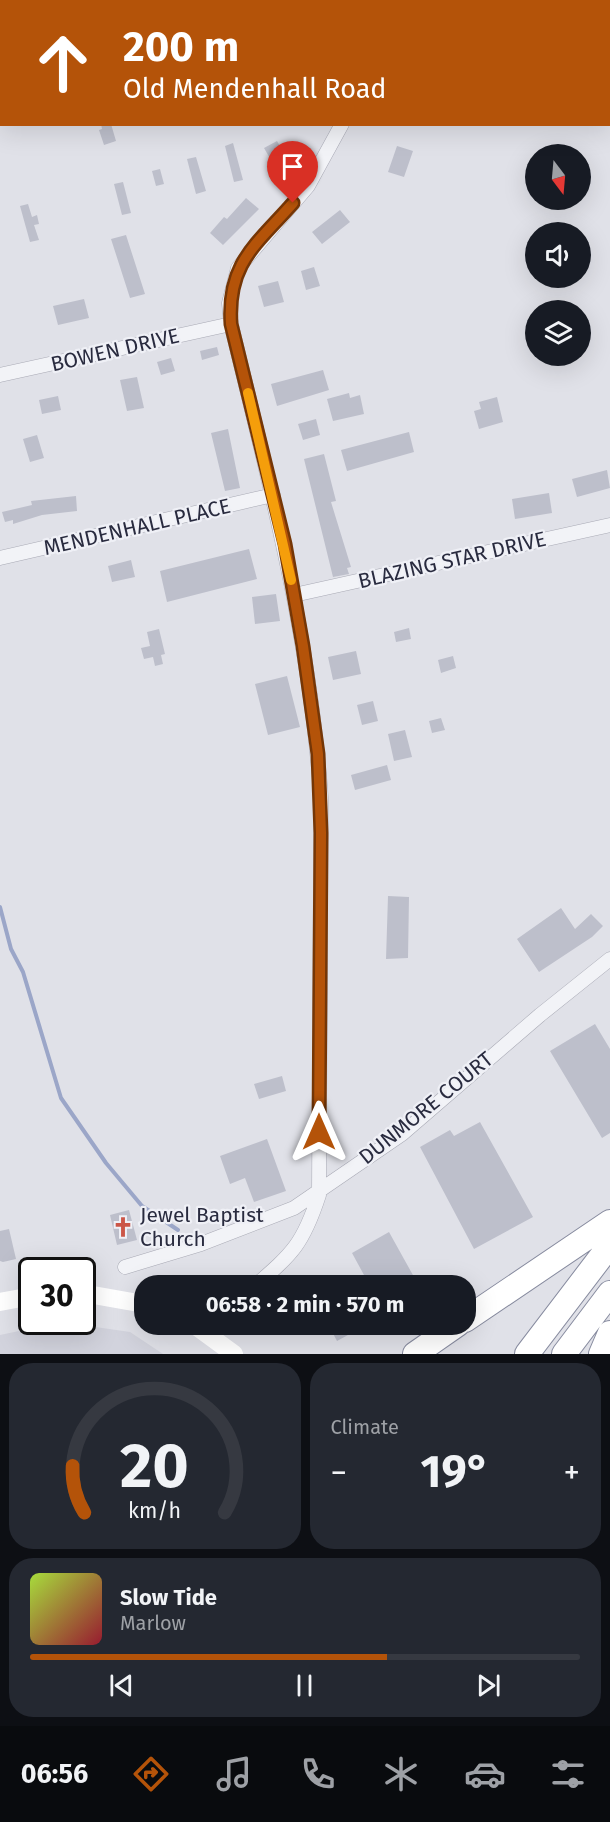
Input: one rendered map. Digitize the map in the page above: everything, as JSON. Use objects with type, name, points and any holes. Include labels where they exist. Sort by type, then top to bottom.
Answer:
[{"type":"highway","points":[[476,1313],[610,1222]]},
{"type":"highway","points":[[527,1354],[610,1245]]},
{"type":"highway","points":[[564,1354],[610,1293]]},
{"type":"highway","points":[[601,1354],[610,1333]]},
{"type":"highway","points":[[415,1354],[442,1335]]},
{"type":"main road","points":[[96,1295],[134,1302]]},
{"type":"main road","points":[[0,1302],[18,1299]]},
{"type":"main road","points":[[212,1335],[234,1354]]},
{"type":"street","points":[[267,1275],[289,1256],[307,1231],[319,1191],[321,798],[318,754],[294,595],[273,495],[231,324],[229,303],[238,268],[308,186],[341,126]]},
{"type":"street","name":"BOWEN DRIVE","points":[[0,375],[231,324]]},
{"type":"street","name":"MENDENHALL PLACE","points":[[0,558],[273,495]]},
{"type":"street","name":"BLAZING STAR DRIVE","points":[[294,595],[610,525]]},
{"type":"street","name":"DUNMORE COURT","points":[[125,1267],[201,1244],[294,1208],[402,1134],[540,1015],[610,959]]},
{"type":"shaded area","points":[[96,1327],[130,1332],[163,1354],[0,1354],[0,1335],[18,1331],[18,1335],[96,1335]]},
{"type":"building","points":[[101,126],[112,126],[116,141],[104,145],[99,130],[102,129]]},
{"type":"building","points":[[277,141],[288,160],[275,167],[264,148]]},
{"type":"building","points":[[233,143],[243,180],[234,182],[225,146]]},
{"type":"building","points":[[397,146],[413,151],[404,177],[388,172]]},
{"type":"building","points":[[196,157],[206,191],[196,194],[187,159]]},
{"type":"building","points":[[160,169],[164,184],[156,186],[152,171]]},
{"type":"building","points":[[123,182],[131,213],[122,215],[114,184]]},
{"type":"building","points":[[246,198],[259,209],[223,245],[210,233],[224,217],[227,219]]},
{"type":"building","points":[[28,204],[32,217],[37,215],[39,224],[34,225],[39,240],[30,242],[20,206]]},
{"type":"building","points":[[340,210],[350,222],[322,244],[312,232]]},
{"type":"building","points":[[126,235],[145,294],[130,298],[111,239]]},
{"type":"building","points":[[314,267],[320,286],[306,290],[301,271]]},
{"type":"building","points":[[278,281],[284,302],[264,307],[258,286]]},
{"type":"building","points":[[84,299],[89,318],[58,325],[53,306]]},
{"type":"building","points":[[217,347],[219,355],[202,360],[200,351]]},
{"type":"building","points":[[171,358],[175,371],[161,375],[157,362]]},
{"type":"building","points":[[323,370],[329,390],[277,406],[271,384]]},
{"type":"building","points":[[137,377],[144,408],[127,411],[120,380]]},
{"type":"building","points":[[349,393],[350,398],[360,395],[364,414],[333,421],[327,399]]},
{"type":"building","points":[[58,396],[61,410],[42,414],[39,400]]},
{"type":"building","points":[[497,397],[503,422],[479,429],[474,411],[481,409],[479,402]]},
{"type":"building","points":[[316,419],[320,435],[303,440],[298,424]]},
{"type":"building","points":[[228,429],[240,488],[225,491],[211,433]]},
{"type":"building","points":[[409,432],[414,452],[347,471],[341,450]]},
{"type":"building","points":[[37,435],[44,458],[30,462],[23,439]]},
{"type":"building","points":[[324,454],[336,501],[331,502],[351,567],[347,568],[349,574],[333,577],[304,459]]},
{"type":"building","points":[[607,470],[610,488],[577,497],[572,479]]},
{"type":"building","points":[[549,493],[552,513],[515,519],[512,499]]},
{"type":"building","points":[[76,496],[77,511],[42,515],[13,524],[13,520],[5,522],[2,512],[32,505],[31,501]]},
{"type":"building","points":[[249,549],[257,579],[167,602],[160,571]]},
{"type":"building","points":[[131,560],[135,577],[112,582],[108,566]]},
{"type":"building","points":[[276,594],[280,621],[255,624],[252,597]]},
{"type":"building","points":[[409,628],[411,639],[396,642],[394,632]]},
{"type":"building","points":[[159,629],[165,654],[161,655],[163,664],[155,666],[153,657],[144,659],[141,648],[150,646],[147,632]]},
{"type":"building","points":[[356,651],[361,674],[333,680],[328,657]]},
{"type":"building","points":[[453,656],[456,668],[441,673],[438,660]]},
{"type":"building","points":[[287,676],[300,727],[268,735],[255,684]]},
{"type":"building","points":[[373,701],[378,721],[362,725],[357,705]]},
{"type":"building","points":[[441,718],[445,730],[432,733],[429,721]]},
{"type":"building","points":[[405,730],[412,757],[394,761],[388,734]]},
{"type":"building","points":[[387,765],[391,780],[355,790],[351,775]]},
{"type":"building","points":[[388,896],[409,897],[408,958],[386,959]]},
{"type":"building","points":[[561,908],[575,929],[591,914],[603,926],[592,937],[539,972],[517,939]]},
{"type":"building","points":[[595,1024],[610,1049],[610,1133],[602,1138],[550,1051]]},
{"type":"building","points":[[282,1076],[286,1091],[259,1099],[254,1084]]},
{"type":"building","points":[[480,1122],[533,1217],[474,1249],[420,1147],[450,1130],[454,1136]]},
{"type":"building","points":[[267,1139],[286,1191],[254,1202],[245,1178],[230,1184],[220,1156]]},
{"type":"building","name":"Jewel Baptist Church","points":[[129,1210],[137,1240],[117,1245],[110,1215]]},
{"type":"building","points":[[9,1229],[16,1259],[3,1262],[0,1261],[0,1231]]},
{"type":"building","points":[[389,1232],[413,1275],[364,1275],[352,1253]]},
{"type":"building","points":[[334,1335],[348,1335],[337,1341]]},
{"type":"waterway","points":[[0,907],[11,949],[23,972],[61,1098],[106,1163],[142,1206],[178,1230]]},
{"type":"slow traffic","points":[[248,393],[285,544],[291,580]]},
{"type":"place","name":"Jewel Baptist Church","points":[[123,1227]]},
{"type":"route","points":[[293,203],[238,268],[232,284],[229,303],[231,324],[288,561],[318,754],[321,798],[319,1132]]}]
